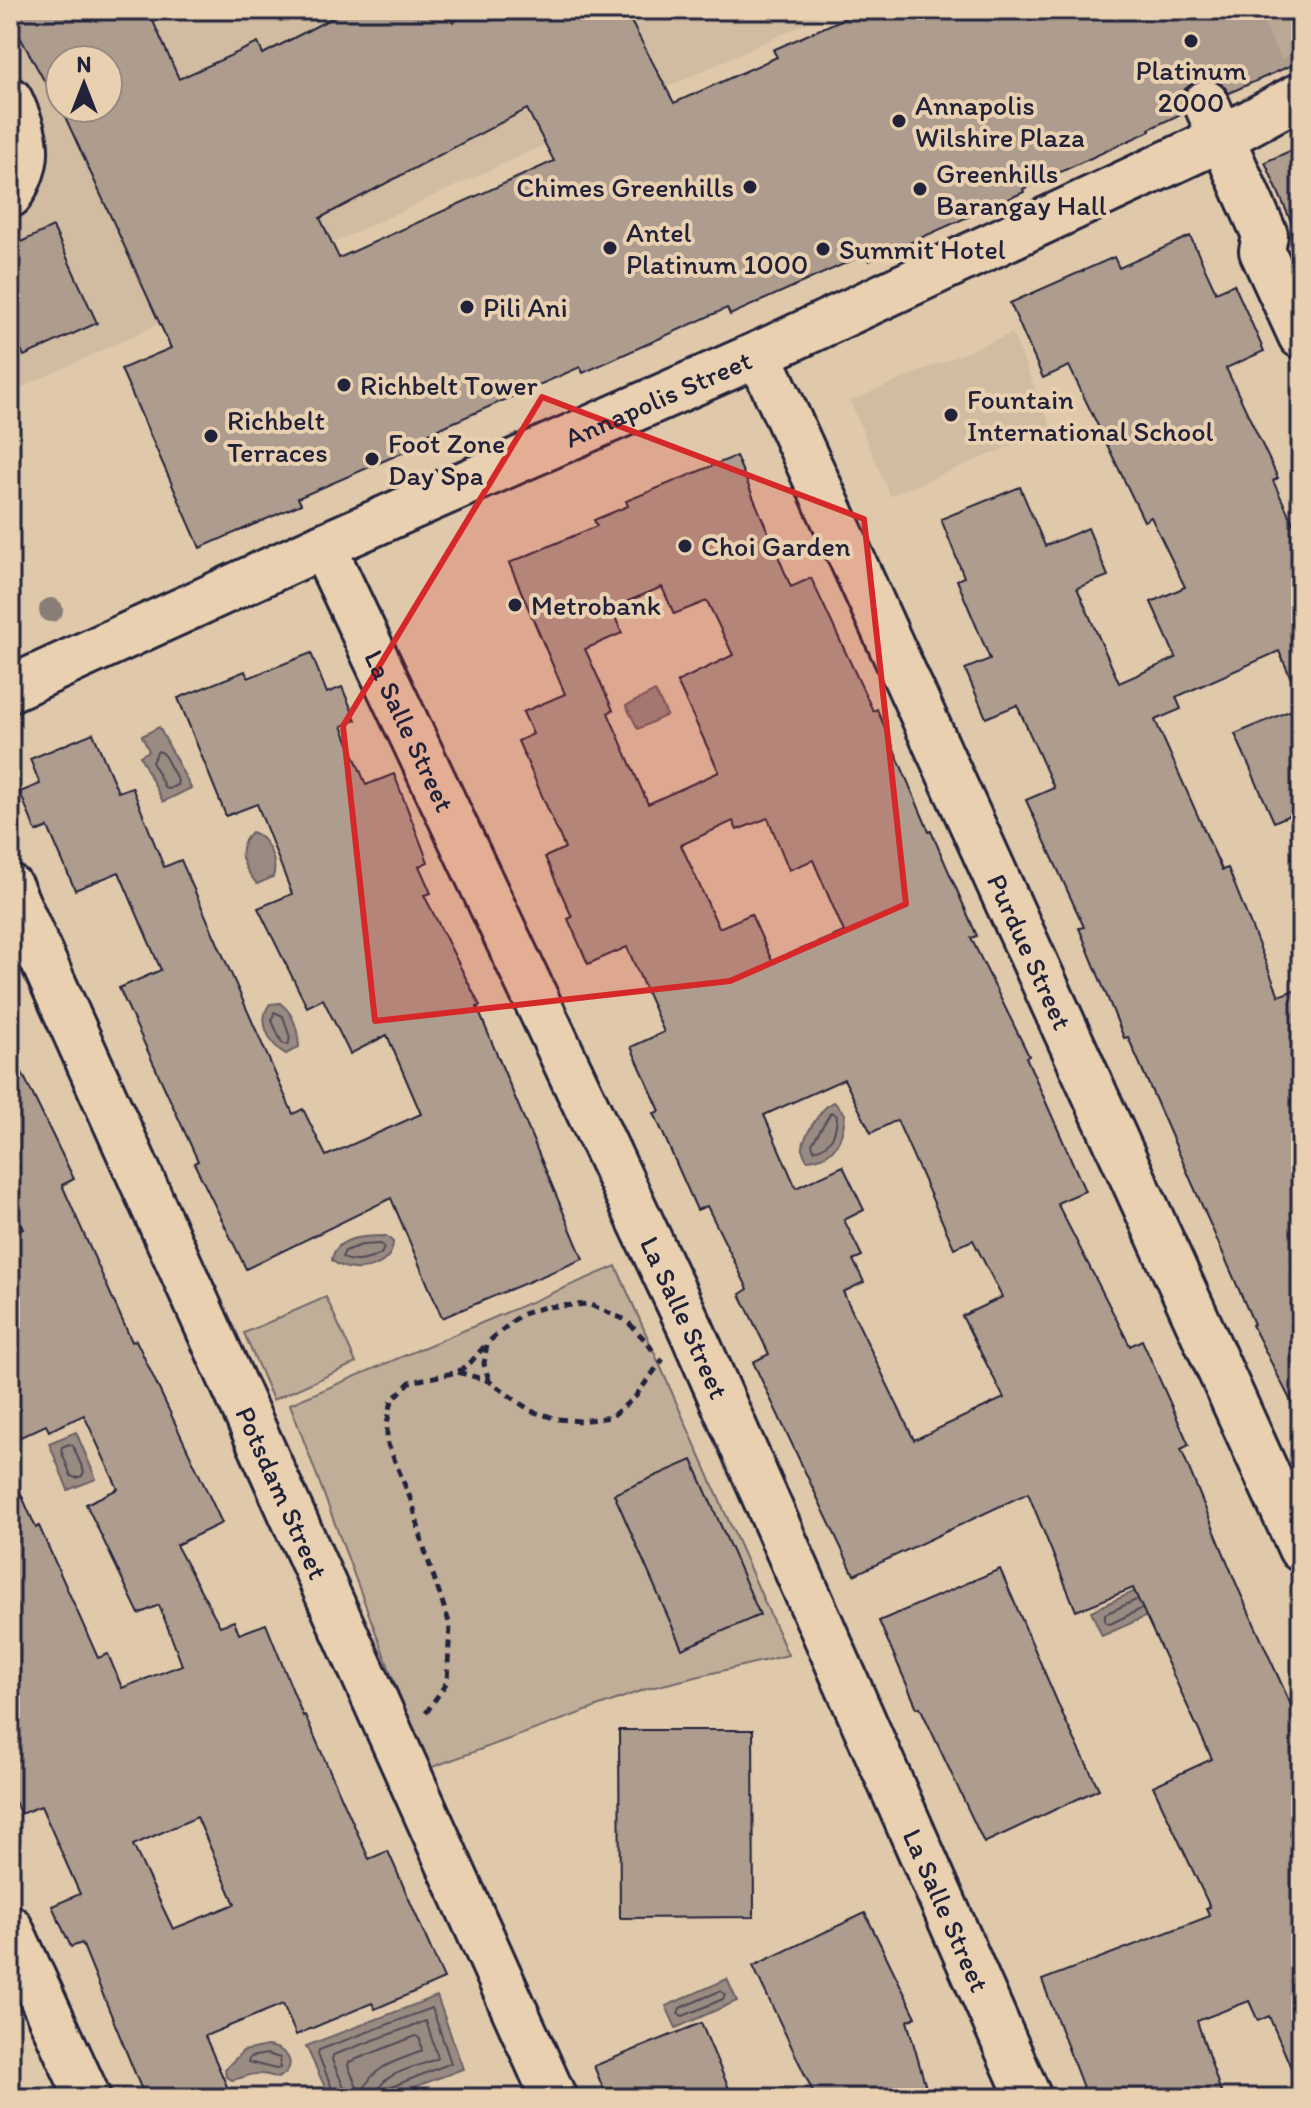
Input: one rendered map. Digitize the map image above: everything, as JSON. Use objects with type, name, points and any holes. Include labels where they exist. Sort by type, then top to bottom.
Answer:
[{"type":"street","name":"Annapolis Street","points":[[10,689],[323,546],[759,354],[1208,130],[1301,95]]},
{"type":"street","points":[[10,100],[22,127],[27,155],[21,177],[10,195]]},
{"type":"street","points":[[1208,130],[1265,235],[1262,251],[1301,336]]},
{"type":"street","name":"Purdue Street","points":[[759,354],[1301,1549]]},
{"type":"street","name":"La Salle Street","points":[[323,546],[691,1329],[1029,2098]]},
{"type":"street","name":"Potsdam Street","points":[[10,887],[554,2098]]},
{"type":"street","points":[[10,1928],[88,2098]]},
{"type":"path","points":[[394,1737],[422,1718],[447,1682],[450,1625],[413,1505],[387,1442],[392,1400],[410,1382],[458,1372],[520,1315],[545,1307],[588,1304],[626,1320],[660,1362]]},
{"type":"path","points":[[458,1372],[489,1381],[531,1411],[558,1419],[580,1421],[611,1417],[635,1397],[660,1362],[691,1329]]},
{"type":"path","points":[[487,1343],[484,1364],[489,1381]]},
{"type":"highlighted area","points":[[542,397],[864,519],[906,904],[730,981],[375,1021],[343,726]]},
{"type":"shaded area","points":[[10,10],[834,10],[10,393]]},
{"type":"shaded area","name":"Fountain International School","points":[[1012,333],[1052,429],[890,496],[850,401]]},
{"type":"shaded area","points":[[616,1266],[788,1655],[646,1689],[427,1769],[290,1404]]},
{"type":"shaded area","points":[[326,1297],[356,1363],[273,1400],[244,1333]]},
{"type":"water","points":[[655,691],[667,715],[638,729],[626,706]]},
{"type":"water","points":[[159,727],[191,788],[163,802],[140,756],[149,751],[142,736]]},
{"type":"water","points":[[252,832],[263,839],[274,864],[273,877],[257,884],[242,858],[243,845]]},
{"type":"water","points":[[280,1003],[292,1017],[299,1047],[286,1054],[274,1045],[265,1024],[266,1010],[270,1004]]},
{"type":"water","points":[[834,1102],[845,1114],[840,1139],[825,1155],[807,1160],[803,1149],[807,1135],[820,1114]]},
{"type":"water","points":[[386,1236],[393,1242],[391,1252],[386,1259],[369,1268],[349,1268],[332,1260],[334,1252],[345,1242],[361,1237]]},
{"type":"water","points":[[76,1432],[96,1479],[68,1490],[49,1443]]},
{"type":"water","points":[[1142,1588],[1154,1613],[1102,1636],[1091,1611]]},
{"type":"water","points":[[727,1979],[737,2001],[676,2028],[666,2006]]},
{"type":"water","points":[[437,1996],[463,2069],[385,2098],[330,2098],[306,2046]]},
{"type":"water","points":[[267,2046],[286,2054],[290,2064],[285,2074],[278,2078],[259,2074],[232,2080],[226,2077],[225,2069],[243,2051]]},
{"type":"building","points":[[10,10],[148,10],[179,79],[258,43],[263,54],[347,10],[446,10],[453,22],[476,10],[625,10],[674,103],[777,57],[773,50],[863,10],[1301,10],[1301,61],[1229,93],[1220,82],[1208,78],[1197,80],[1185,89],[1181,101],[1183,113],[1023,189],[1024,192],[869,261],[866,254],[730,315],[727,308],[583,373],[580,367],[422,436],[425,443],[298,498],[301,504],[200,548],[121,369],[171,348],[68,124],[124,124],[124,44],[44,44],[44,80],[10,19]],"holes":[[[527,109],[554,161],[339,258],[320,218]]]},
{"type":"building","points":[[1301,146],[1301,244],[1265,162]]},
{"type":"building","points":[[53,227],[97,323],[24,356],[10,326],[10,247]]},
{"type":"building","points":[[1190,236],[1216,292],[1234,284],[1264,351],[1226,368],[1278,478],[1273,481],[1301,540],[1301,701],[1279,651],[1176,697],[1181,709],[1155,720],[1222,870],[1228,868],[1279,996],[1294,990],[1301,1006],[1301,1421],[1252,1325],[1128,1037],[1124,1038],[1079,928],[1084,927],[1026,800],[1054,788],[1017,705],[986,718],[965,669],[990,659],[957,580],[964,577],[941,519],[1020,487],[1045,546],[1088,528],[1108,576],[1077,588],[1119,683],[1176,658],[1151,602],[1185,587],[1151,517],[1144,521],[1069,366],[1043,378],[1010,303],[1114,257],[1119,268]]},
{"type":"building","points":[[736,456],[791,587],[811,578],[873,711],[877,709],[977,936],[971,938],[1029,1056],[1026,1057],[1085,1191],[1057,1203],[1130,1346],[1142,1340],[1189,1445],[1181,1449],[1238,1588],[1301,1727],[1301,2091],[1269,2016],[1258,2021],[1249,2001],[1197,2021],[1223,2098],[1087,2098],[1042,1980],[1210,1916],[1206,1908],[1210,1907],[1153,1786],[1212,1759],[1133,1588],[1076,1611],[1028,1493],[854,1575],[753,1362],[769,1354],[740,1294],[748,1289],[707,1206],[697,1210],[654,1113],[660,1111],[631,1047],[664,1032],[627,947],[588,964],[568,919],[572,917],[545,857],[565,848],[518,741],[533,734],[523,712],[565,694],[509,563],[597,526],[594,520],[628,506],[626,501]],"holes":[[[662,587],[674,614],[707,601],[733,655],[677,682],[719,772],[648,804],[608,713],[613,710],[585,649],[622,633],[611,608]],[[768,818],[789,870],[813,860],[844,932],[772,961],[751,914],[719,928],[681,845],[733,821],[737,830]],[[844,1079],[871,1133],[897,1120],[954,1248],[973,1240],[1002,1297],[962,1316],[1004,1398],[914,1440],[843,1292],[864,1282],[853,1260],[862,1256],[844,1220],[864,1210],[843,1166],[796,1188],[764,1115]]]},
{"type":"building","points":[[311,653],[327,693],[342,687],[356,720],[342,726],[366,785],[394,774],[428,862],[419,866],[431,893],[424,895],[480,1006],[477,1007],[583,1259],[442,1318],[391,1198],[246,1269],[194,1163],[198,1161],[119,988],[161,970],[119,872],[75,890],[48,827],[36,832],[20,792],[40,784],[30,759],[93,733],[118,792],[132,787],[164,867],[181,860],[293,1114],[303,1109],[326,1156],[421,1114],[387,1035],[350,1054],[323,999],[307,1007],[258,908],[292,894],[257,804],[226,816],[178,698],[245,671],[248,678]]},
{"type":"building","points":[[1301,706],[1301,810],[1274,822],[1235,734]]},
{"type":"building","points":[[10,1048],[74,1179],[62,1185],[132,1342],[136,1340],[222,1523],[176,1545],[220,1626],[234,1621],[239,1634],[266,1624],[303,1716],[369,1859],[388,1851],[444,1979],[375,2009],[372,2003],[296,2035],[283,2004],[205,2036],[232,2098],[145,2098],[82,1943],[71,1947],[52,1906],[80,1894],[41,1806],[20,1814],[10,1788],[10,1469],[98,1658],[108,1654],[122,1688],[182,1665],[159,1605],[139,1614],[86,1504],[118,1489],[84,1415],[49,1431],[46,1425],[10,1442],[10,1235],[23,1229],[10,1201]],"holes":[[[197,1817],[235,1904],[173,1929],[133,1845]]]},
{"type":"building","points":[[692,1460],[760,1615],[682,1649],[614,1494]]},
{"type":"building","points":[[1000,1569],[1066,1722],[1099,1789],[984,1843],[920,1707],[917,1708],[879,1621]]},
{"type":"building","points":[[619,1730],[753,1730],[754,1917],[620,1918]]},
{"type":"building","points":[[865,1913],[916,2017],[907,2021],[929,2098],[816,2098],[753,1966]]},
{"type":"building","points":[[701,2023],[733,2098],[607,2098],[594,2066]]},
{"type":"tunnel","points":[[1282,10],[1301,50]]},
{"type":"place","name":"Platinum 2000","points":[[1191,41]]},
{"type":"place","name":"Annapolis Wilshire Plaza","points":[[899,121]]},
{"type":"place","name":"Chimes Greenhills","points":[[750,187]]},
{"type":"place","name":"Greenhills Barangay Hall","points":[[920,189]]},
{"type":"place","name":"Antel Platinum 1000","points":[[610,248]]},
{"type":"place","name":"Summit Hotel","points":[[823,249]]},
{"type":"place","name":"Pili Ani","points":[[467,307]]},
{"type":"place","name":"Richbelt Tower","points":[[344,385]]},
{"type":"place","name":"Fountain International School","points":[[951,415]]},
{"type":"place","name":"Richbelt Terraces","points":[[211,436]]},
{"type":"place","name":"Foot Zone Day Spa","points":[[372,459]]},
{"type":"place","name":"Choi Garden","points":[[685,546]]},
{"type":"place","name":"Metrobank","points":[[515,605]]}]
